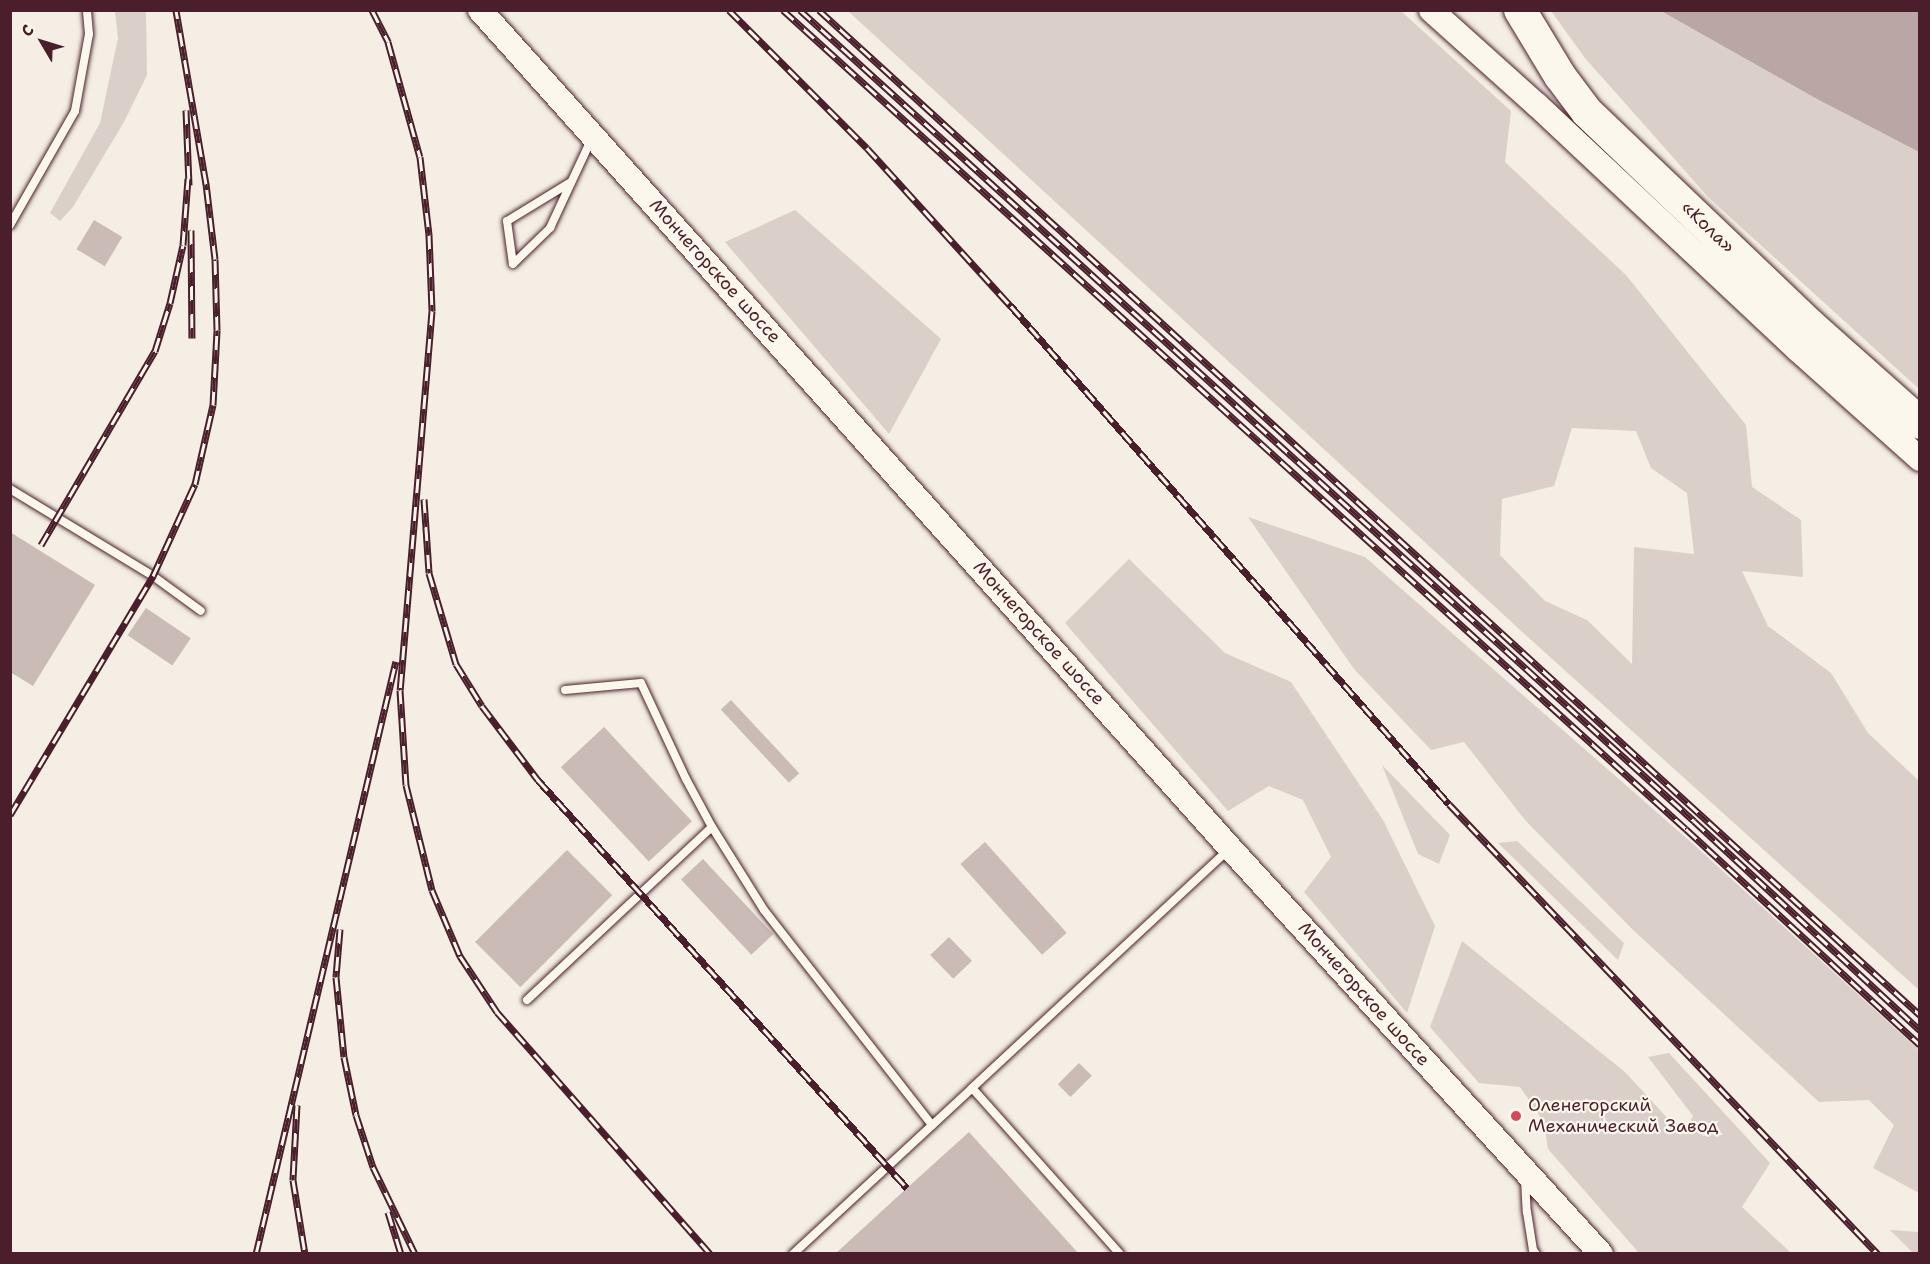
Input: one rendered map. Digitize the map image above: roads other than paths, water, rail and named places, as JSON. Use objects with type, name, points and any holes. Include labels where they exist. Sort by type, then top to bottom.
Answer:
[{"type":"highway","name":"«Кола»","points":[[1520,10],[1560,76],[1587,112],[1809,324],[1920,423]]},
{"type":"street","name":"Мончегорское шоссе","points":[[480,10],[1230,848],[1601,1254]]},
{"type":"street","points":[[1431,10],[1537,105],[1797,349],[1920,459]]},
{"type":"lane","points":[[10,225],[75,111],[89,34],[87,10]]},
{"type":"lane","points":[[571,182],[507,221],[513,264],[550,228],[593,135]]},
{"type":"lane","points":[[10,489],[153,576],[201,611]]},
{"type":"lane","points":[[565,690],[641,683],[686,779],[712,827],[764,910],[932,1125]]},
{"type":"lane","points":[[527,1000],[712,827]]},
{"type":"lane","points":[[793,1254],[1230,848]]},
{"type":"lane","points":[[972,1088],[1120,1254]]},
{"type":"lane","points":[[1524,1170],[1527,1212],[1533,1250],[1536,1254]]},
{"type":"railway","points":[[10,815],[153,576],[195,484],[213,405],[217,330],[215,259],[206,184],[176,10]]},
{"type":"railway","points":[[372,10],[388,42],[420,157],[429,235],[432,311],[400,690],[406,785],[432,890],[460,956],[497,1012],[710,1254]]},
{"type":"railway","points":[[729,10],[867,148],[1011,306],[1449,804],[1878,1254]]},
{"type":"railway","points":[[783,10],[1686,829],[1920,1045]]},
{"type":"railway","points":[[800,10],[1694,821],[1920,1030]]},
{"type":"railway","points":[[819,10],[1920,1015]]},
{"type":"railway","points":[[186,110],[189,185]]},
{"type":"railway","points":[[41,545],[155,351],[170,303],[183,245],[188,178]]},
{"type":"railway","points":[[191,230],[192,338]]},
{"type":"railway","points":[[424,499],[429,573],[456,664],[482,706],[538,780],[907,1188]]},
{"type":"railway","points":[[256,1254],[396,661]]},
{"type":"railway","points":[[340,929],[336,977],[344,1057],[356,1115],[373,1167],[415,1254]]},
{"type":"railway","points":[[297,1105],[293,1180],[305,1254]]},
{"type":"railway","points":[[388,1212],[401,1254]]},
{"type":"place","name":"Оленегорский Механический Завод","points":[[1516,1116]]}]
